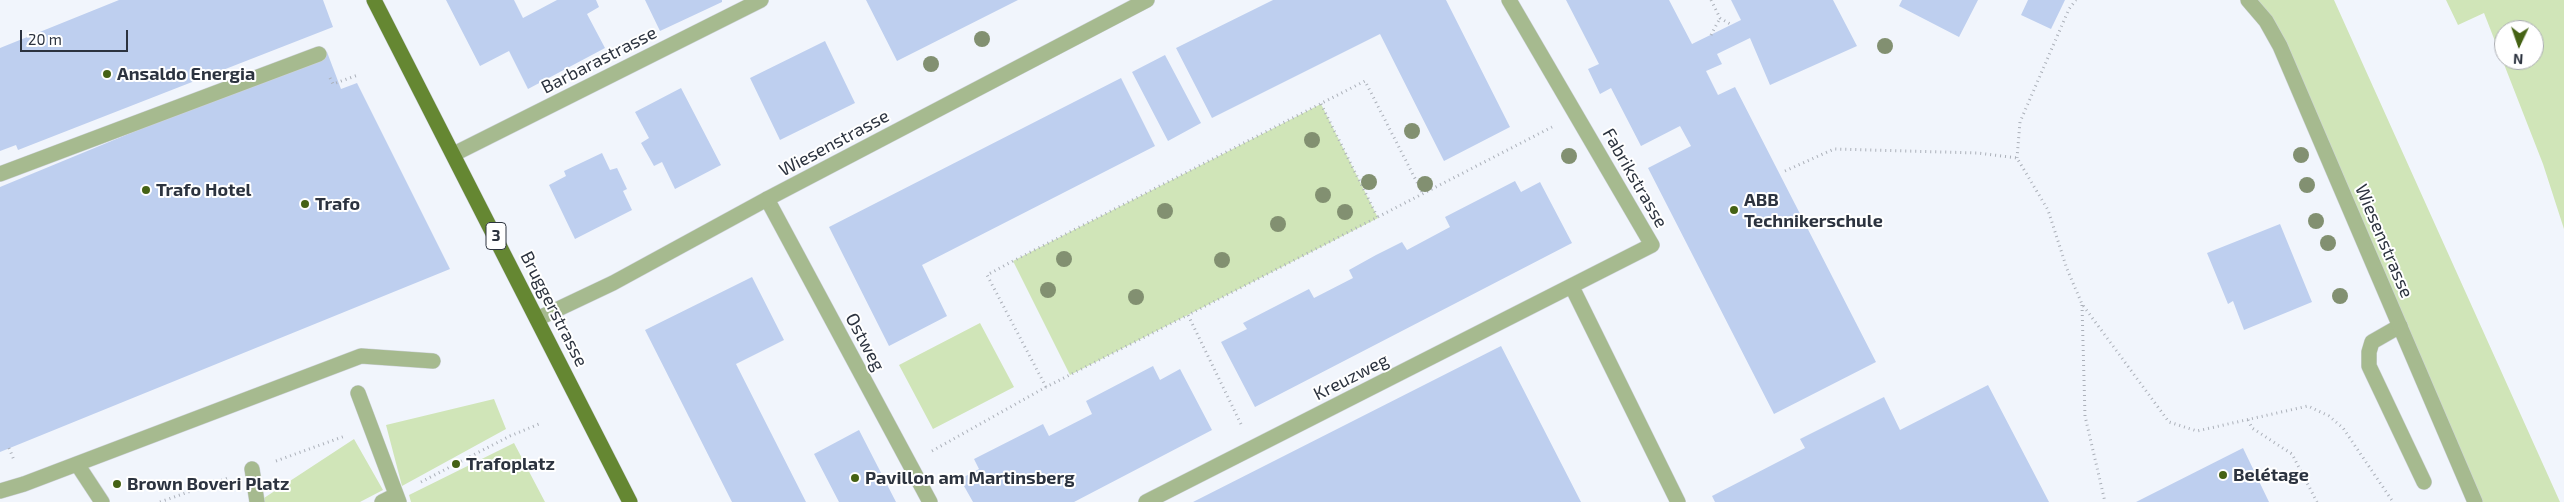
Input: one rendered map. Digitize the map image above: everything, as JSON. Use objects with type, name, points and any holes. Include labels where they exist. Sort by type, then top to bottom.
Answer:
[{"type":"main road","name":"Bruggerstrasse","points":[[374,0],[630,502]]},
{"type":"street","name":"Barbarastrasse","points":[[454,154],[761,0]]},
{"type":"street","name":"Wiesenstrasse","points":[[537,319],[613,283],[1147,0]]},
{"type":"street","name":"Fabrikstrasse","points":[[1509,0],[1652,245],[1572,287]]},
{"type":"street","name":"Wiesenstrasse","points":[[2248,0],[2266,21],[2280,46],[2475,502]]},
{"type":"street","points":[[0,174],[318,54]]},
{"type":"street","name":"Ostweg","points":[[767,200],[930,502]]},
{"type":"street","points":[[1572,287],[1678,502]]},
{"type":"street","name":"Kreuzweg","points":[[1146,502],[1572,287]]},
{"type":"street","points":[[2400,326],[2372,342],[2368,352],[2370,366],[2424,482]]},
{"type":"street","points":[[0,490],[77,464],[361,356],[433,361]]},
{"type":"street","points":[[358,393],[397,498],[382,502]]},
{"type":"street","points":[[77,464],[102,502]]},
{"type":"street","points":[[252,469],[257,502]]},
{"type":"path","points":[[1711,0],[1720,18],[1732,25]]},
{"type":"path","points":[[2076,0],[2070,9],[2020,122],[2017,158],[2048,210],[2067,269],[2082,304],[2169,422],[2196,432],[2308,406],[2329,416],[2343,428],[2392,502]]},
{"type":"path","points":[[1711,35],[1720,18]]},
{"type":"path","points":[[333,84],[358,75]]},
{"type":"path","points":[[1046,387],[987,274],[1364,82],[1423,194]]},
{"type":"path","points":[[1321,104],[1378,218]]},
{"type":"path","points":[[909,464],[1046,387],[1378,218],[1576,114]]},
{"type":"path","points":[[1785,171],[1834,149],[1978,153],[2017,158]]},
{"type":"path","points":[[2082,304],[2085,416],[2104,502]]},
{"type":"path","points":[[1188,315],[1253,447]]},
{"type":"path","points":[[2248,420],[2252,428],[2292,454],[2317,502]]},
{"type":"path","points":[[397,498],[510,436],[539,424]]},
{"type":"green space","points":[[2248,0],[2334,0],[2560,502],[2475,502],[2280,46]]},
{"type":"green space","points":[[2446,0],[2564,0],[2564,229],[2543,164],[2506,70],[2544,70],[2544,20],[2494,20],[2494,39],[2484,13],[2458,25]]},
{"type":"green space","points":[[1321,104],[1378,218],[1070,375],[1013,261]]},
{"type":"green space","points":[[980,323],[1014,387],[933,429],[899,365]]},
{"type":"green space","points":[[494,399],[506,429],[402,486],[386,425]]},
{"type":"green space","points":[[354,439],[383,490],[360,502],[265,502],[264,498]]},
{"type":"green space","points":[[514,443],[545,502],[411,502],[409,495]]},
{"type":"building","name":"Ansaldo Energia","points":[[119,0],[323,0],[333,27],[18,150],[16,145],[0,151],[0,48]]},
{"type":"building","points":[[446,0],[514,0],[523,18],[557,0],[596,0],[599,7],[587,14],[605,48],[528,89],[509,51],[480,66]]},
{"type":"building","points":[[645,0],[722,0],[722,2],[660,31]]},
{"type":"building","points":[[866,0],[1018,0],[897,61]]},
{"type":"building","points":[[1273,0],[1446,0],[1510,127],[1444,161],[1380,34],[1212,118],[1176,48]]},
{"type":"building","name":"ABB Technikerschule","points":[[1566,0],[1669,0],[1692,44],[1741,20],[1731,0],[1833,0],[1857,46],[1770,85],[1750,38],[1717,54],[1722,64],[1706,71],[1718,95],[1735,87],[1876,362],[1774,414],[1648,168],[1691,146],[1680,126],[1641,146],[1611,88],[1600,94],[1588,69],[1599,64]]},
{"type":"building","points":[[1902,0],[1978,0],[1959,37],[1899,6]]},
{"type":"building","points":[[2028,0],[2065,0],[2051,29],[2021,15]]},
{"type":"building","points":[[825,41],[855,103],[780,140],[750,78]]},
{"type":"building","name":"Trafo","points":[[327,52],[341,89],[357,83],[450,269],[0,452],[0,187]]},
{"type":"building","points":[[1165,55],[1201,123],[1168,141],[1132,72]]},
{"type":"building","points":[[1121,78],[1155,146],[922,265],[947,316],[889,346],[829,227]]},
{"type":"building","points":[[681,88],[721,165],[675,189],[662,162],[654,166],[641,143],[649,138],[635,112]]},
{"type":"building","points":[[602,153],[610,170],[617,168],[627,189],[623,191],[632,210],[575,239],[549,185],[566,176],[564,171]]},
{"type":"building","points":[[1515,181],[1521,192],[1540,182],[1572,243],[1255,407],[1221,342],[1247,329],[1243,323],[1309,289],[1314,298],[1353,278],[1349,270],[1376,255],[1402,242],[1407,250],[1450,227],[1445,217]]},
{"type":"building","points":[[2280,224],[2312,302],[2244,330],[2233,301],[2228,304],[2207,253]]},
{"type":"building","points":[[752,277],[784,340],[736,364],[806,502],[732,502],[645,330]]},
{"type":"building","points":[[1501,346],[1581,502],[1193,502]]},
{"type":"building","points":[[1153,366],[1160,380],[1180,369],[1212,430],[1074,502],[973,502],[960,479],[979,469],[974,459],[1043,424],[1049,436],[1092,414],[1086,401]]},
{"type":"building","points":[[1988,385],[2049,502],[1715,502],[1712,496],[1805,448],[1800,439],[1884,397],[1900,430]]},
{"type":"building","name":"Pavillon am Martinsberg","points":[[859,430],[896,502],[839,502],[814,454]]},
{"type":"building","name":"Belétage","points":[[2243,448],[2269,502],[2136,502]]},
{"type":"place","name":"Ansaldo Energia","points":[[107,74]]},
{"type":"place","name":"Trafo Hotel","points":[[146,190]]},
{"type":"place","name":"Trafo","points":[[305,204]]},
{"type":"place","name":"ABB Technikerschule","points":[[1734,210]]},
{"type":"place","name":"Trafoplatz","points":[[456,464]]},
{"type":"place","name":"Belétage","points":[[2223,475]]},
{"type":"place","name":"Pavillon am Martinsberg","points":[[855,478]]},
{"type":"place","name":"Brown Boveri Platz","points":[[117,484]]}]
